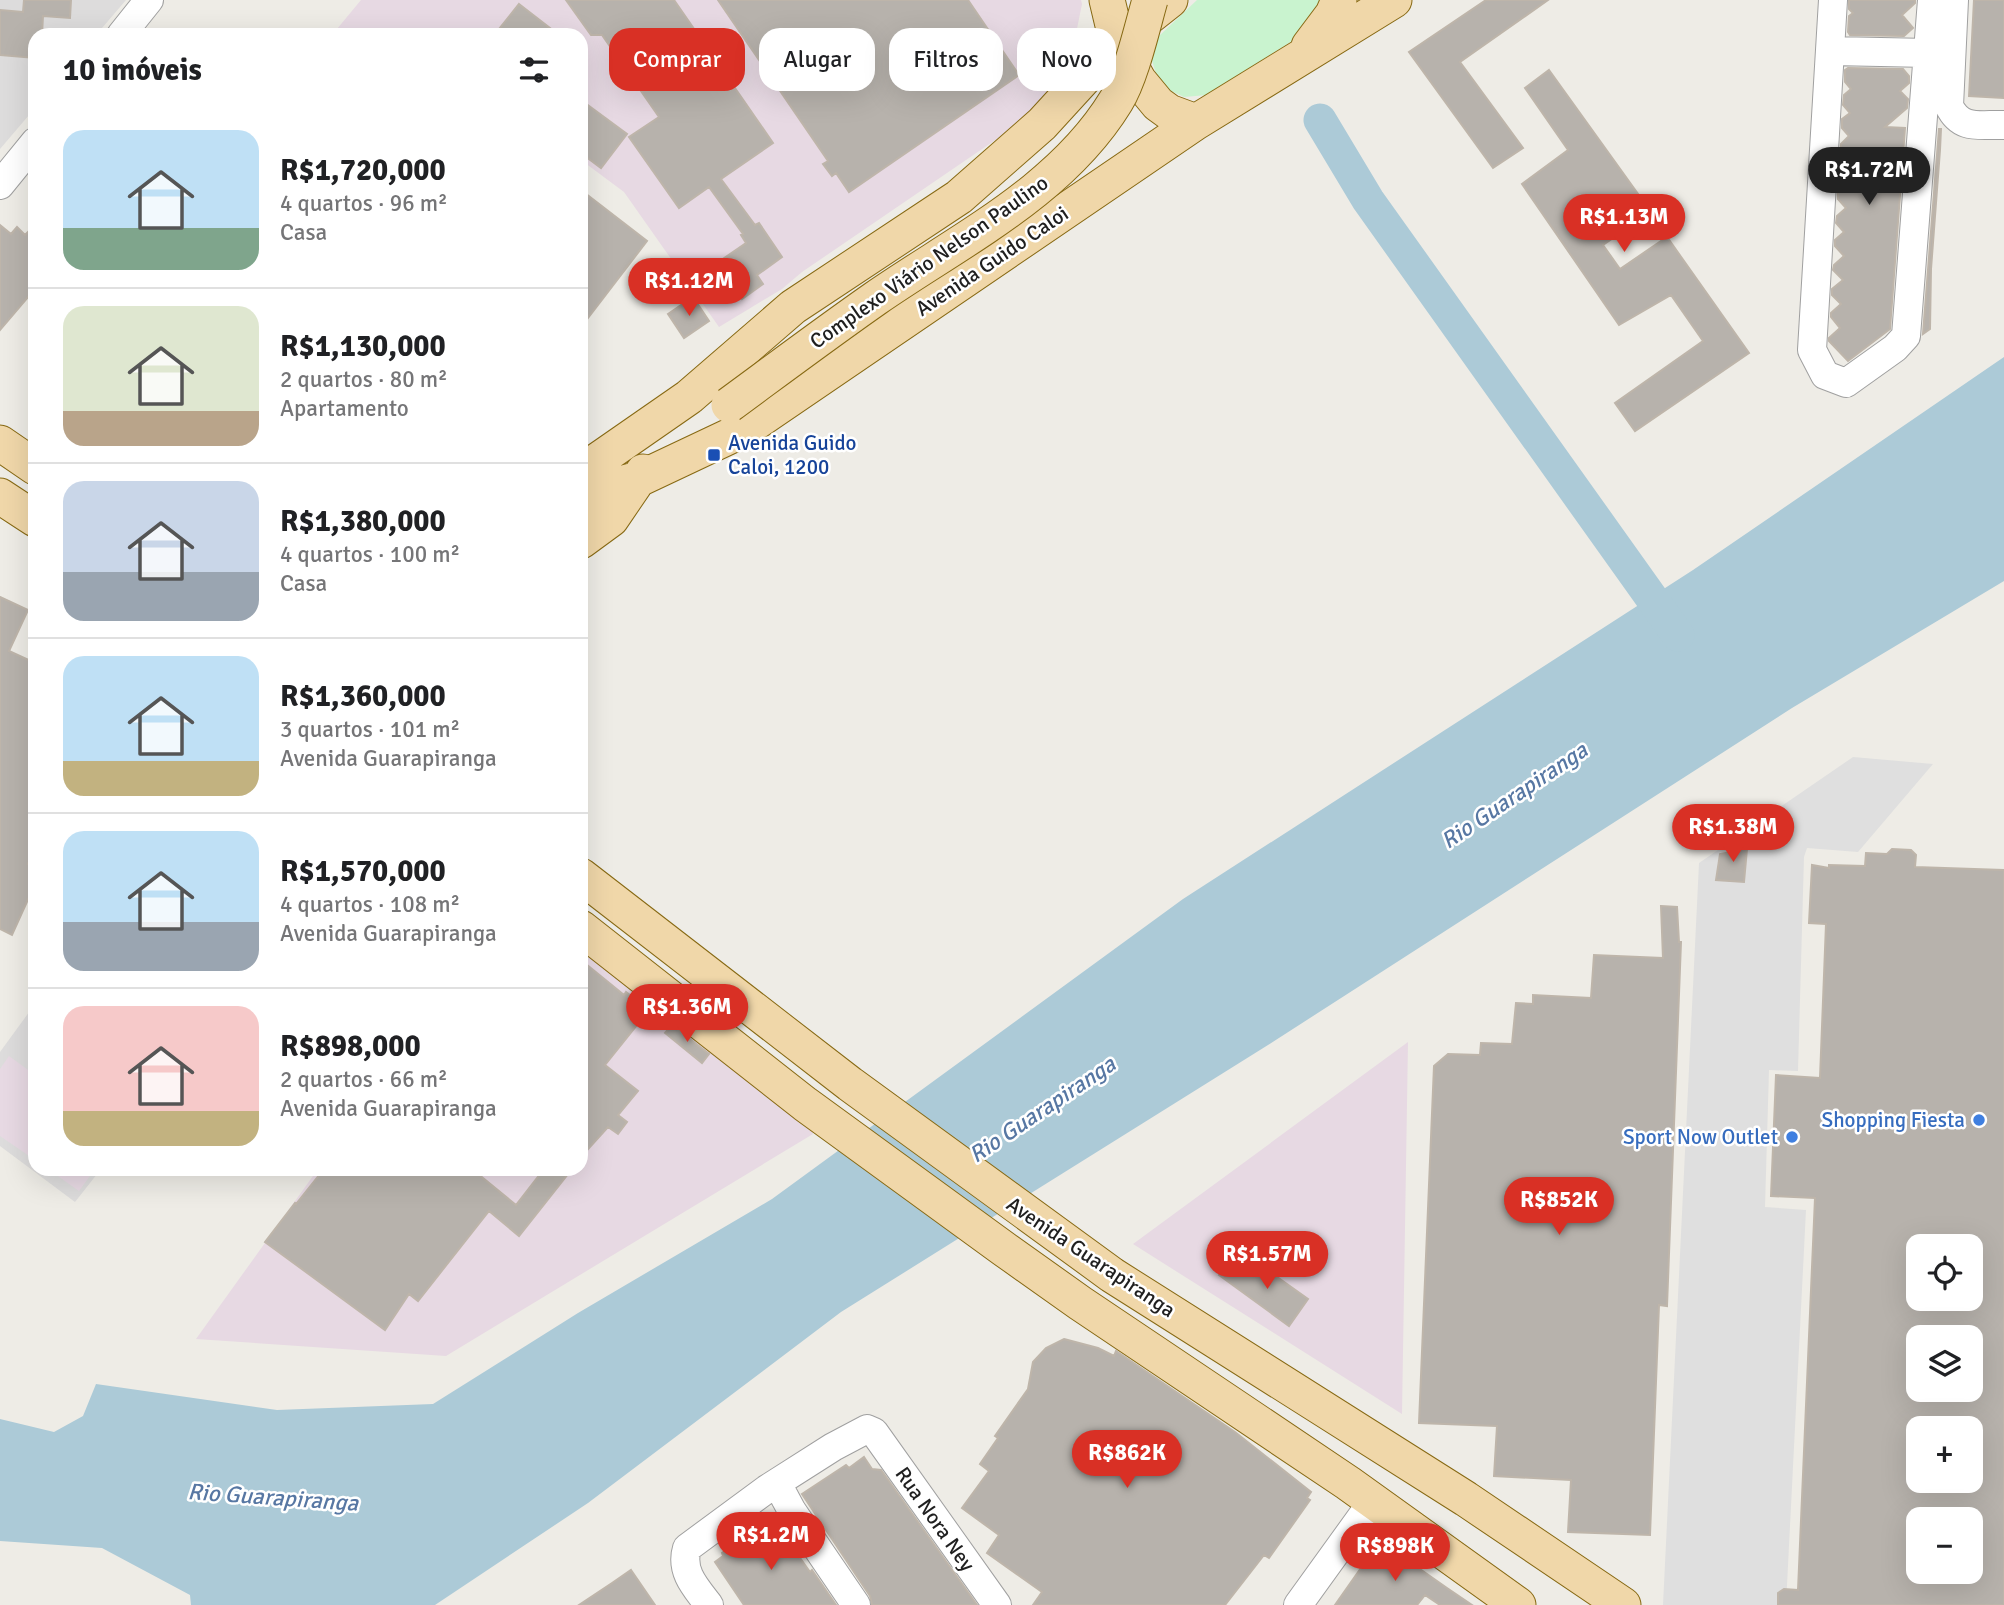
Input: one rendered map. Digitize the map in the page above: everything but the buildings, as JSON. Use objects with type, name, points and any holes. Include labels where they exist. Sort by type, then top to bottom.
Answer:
[{"type":"main road","points":[[1094,28],[1097,0]]},
{"type":"main road","points":[[1107,0],[1117,42],[1139,81],[1158,104],[1169,112],[1196,122]]},
{"type":"main road","name":"Complexo Viário Nelson Paulino","points":[[686,458],[708,426],[729,405],[1050,179],[1082,146],[1118,99],[1150,0]]},
{"type":"main road","points":[[1117,42],[1170,0]]},
{"type":"main road","points":[[1298,60],[1322,30],[1339,0]]},
{"type":"main road","name":"Avenida Guido Caloi","points":[[588,498],[613,486],[639,479],[747,428],[1196,122],[1394,0]]},
{"type":"main road","points":[[588,467],[689,397],[793,307],[959,197],[1042,124],[1072,91]]},
{"type":"main road","points":[[588,536],[611,519],[689,397]]},
{"type":"main road","points":[[0,443],[28,462]]},
{"type":"main road","points":[[0,496],[28,514]]},
{"type":"main road","name":"Avenida Guarapiranga","points":[[588,881],[849,1084],[1112,1275],[1466,1499],[1623,1605]]},
{"type":"main road","name":"Avenida Guarapiranga","points":[[588,934],[805,1104],[1080,1303],[1373,1501],[1518,1605]]},
{"type":"main road","points":[[1373,1501],[1396,1479],[1466,1499]]},
{"type":"street","points":[[127,28],[149,0]]},
{"type":"street","points":[[1833,0],[1812,350],[1825,374],[1846,383],[1895,348],[1906,336],[1932,0]]},
{"type":"street","points":[[1954,0],[1950,106],[1955,118],[1963,124],[2004,125]]},
{"type":"street","points":[[1832,51],[1929,53]]},
{"type":"street","points":[[0,185],[28,151]]},
{"type":"street","name":"Rua Nora Ney","points":[[777,1483],[862,1431],[874,1432],[997,1605]]},
{"type":"street","points":[[709,1605],[687,1574],[684,1559],[687,1548],[777,1483],[792,1511],[856,1605]]},
{"type":"street","points":[[1298,1605],[1373,1501]]},
{"type":"shaded area","points":[[0,0],[126,0],[102,28],[28,28],[28,116],[0,149]]},
{"type":"shaded area","points":[[361,0],[1081,0],[1082,4],[1077,28],[1017,28],[1017,91],[1050,91],[1035,113],[802,272],[782,289],[719,327],[624,192],[588,165],[588,28],[338,28]]},
{"type":"shaded area","points":[[1853,757],[1933,764],[1858,852],[1807,848],[1804,857],[1798,1071],[1769,1070],[1765,1207],[1806,1210],[1786,1605],[1663,1605],[1699,863]]},
{"type":"shaded area","points":[[588,951],[807,1118],[813,1134],[446,1356],[196,1339],[313,1176],[588,1176]]},
{"type":"shaded area","points":[[28,1014],[28,1167],[0,1146],[0,1052]]},
{"type":"shaded area","points":[[1408,1042],[1402,1414],[1133,1244]]},
{"type":"shaded area","points":[[9,1056],[28,1070],[28,1155],[0,1136],[0,1069]]},
{"type":"shaded area","points":[[40,1176],[95,1176],[75,1202]]},
{"type":"shaded area","points":[[58,1176],[90,1176],[79,1191]]},
{"type":"green space","points":[[1197,0],[1324,0],[1306,32],[1207,95],[1184,97],[1169,90],[1158,80],[1150,54],[1160,35]]},
{"type":"water","name":"Rio Guarapiranga","points":[[2004,357],[2004,581],[1792,708],[1268,1045],[841,1312],[588,1503],[435,1605],[191,1605],[190,1595],[102,1548],[0,1541],[0,1419],[54,1432],[83,1416],[96,1384],[277,1410],[433,1404],[578,1313],[772,1199],[1183,899],[1693,570]]},
{"type":"waterway","points":[[1320,120],[1368,200],[1678,635]]},
{"type":"place","name":"Avenida Guido Caloi, 1200","points":[[714,455]]},
{"type":"place","name":"Shopping Fiesta","points":[[1979,1120]]},
{"type":"place","name":"Sport Now Outlet","points":[[1792,1137]]}]
